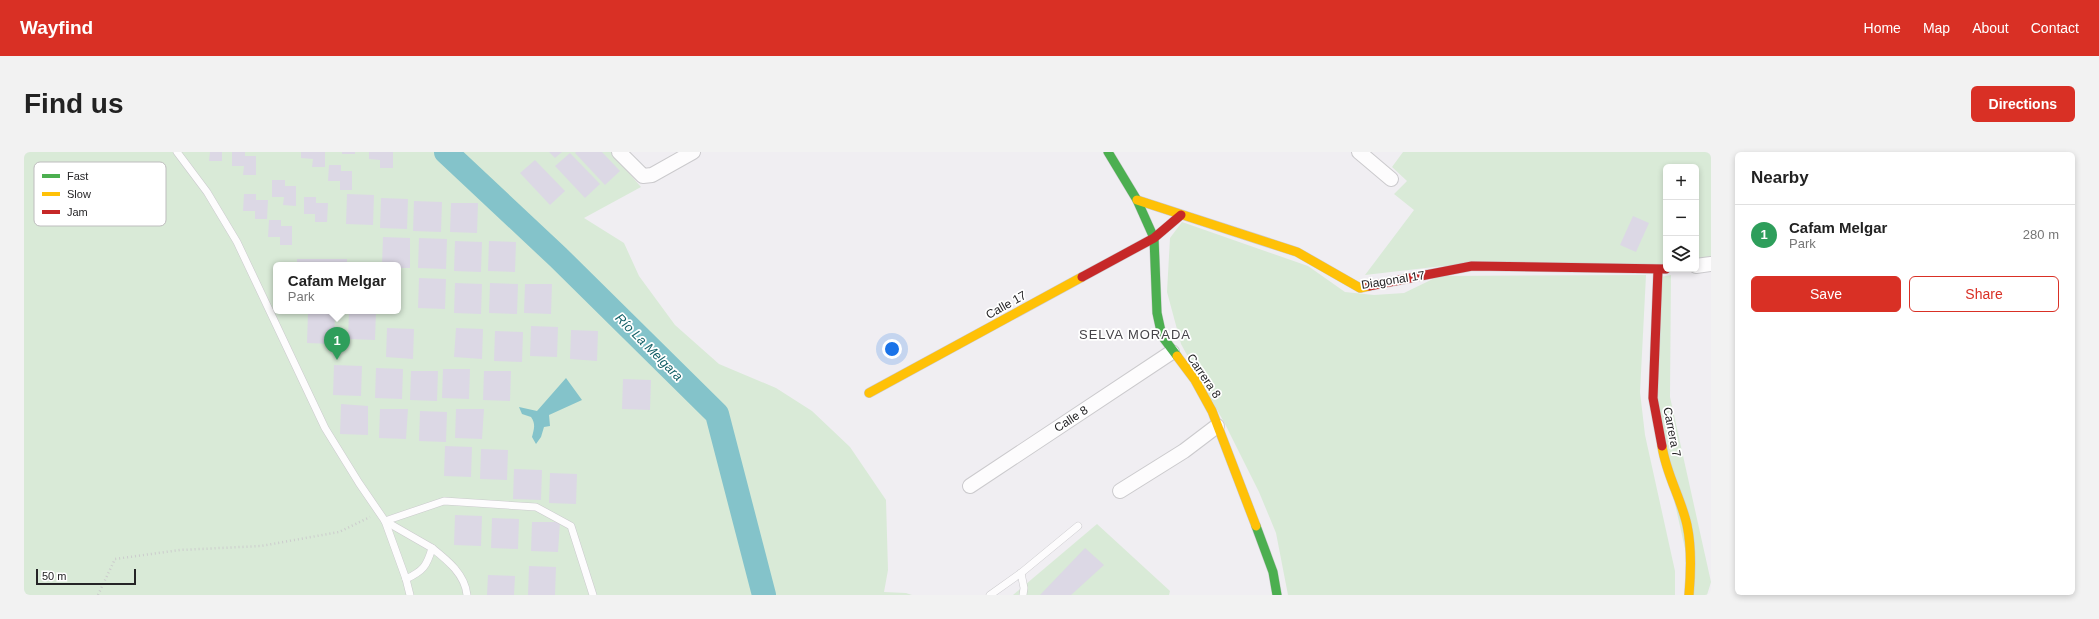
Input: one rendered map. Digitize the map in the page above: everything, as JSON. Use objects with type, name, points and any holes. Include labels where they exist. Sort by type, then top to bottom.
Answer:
[{"type":"street","points":[[619,152],[643,176],[652,175],[693,152]]},
{"type":"street","name":"Carrera 8","points":[[1108,152],[1137,200],[1154,238],[1157,313],[1162,336],[1172,352],[1195,380],[1212,411],[1273,572],[1277,595]]},
{"type":"street","points":[[1359,152],[1391,179]]},
{"type":"street","name":"Diagonal 17","points":[[1137,200],[1296,252],[1360,288],[1472,266],[1662,269]]},
{"type":"street","name":"Calle 17","points":[[869,393],[1154,238],[1181,215]]},
{"type":"street","points":[[1699,266],[1711,264]]},
{"type":"street","name":"Carrera 7","points":[[1662,269],[1653,398],[1664,460],[1687,525],[1692,566],[1689,595]]},
{"type":"street","name":"Calle 8","points":[[970,486],[1172,352]]},
{"type":"street","points":[[1120,490],[1184,451],[1217,426]]},
{"type":"lane","points":[[177,152],[207,192],[237,242],[325,428],[359,483],[385,521],[406,579],[410,595]]},
{"type":"lane","points":[[385,521],[444,501],[536,507],[571,526],[593,595]]},
{"type":"lane","points":[[385,521],[432,548],[447,560],[459,574],[466,589],[467,595]]},
{"type":"lane","points":[[990,595],[1021,573],[1078,526]]},
{"type":"lane","points":[[406,579],[417,573],[428,563],[432,548]]},
{"type":"lane","points":[[1021,573],[1024,588],[1022,595]]},
{"type":"path","points":[[98,595],[115,559],[180,550],[261,546],[339,532],[380,513]]},
{"type":"green space","points":[[24,152],[611,152],[641,187],[584,218],[624,243],[639,276],[675,325],[719,364],[776,388],[812,411],[850,447],[886,500],[888,570],[884,592],[906,593],[912,595],[24,595]]},
{"type":"green space","points":[[1403,152],[1711,152],[1711,259],[1699,261],[1699,164],[1663,164],[1663,264],[1443,266],[1365,275],[1414,210],[1394,194],[1407,181],[1392,167]]},
{"type":"green space","points":[[1182,222],[1308,266],[1345,292],[1374,295],[1404,293],[1439,276],[1646,275],[1640,392],[1645,435],[1675,571],[1675,595],[1288,595],[1276,533],[1259,492],[1226,426],[1181,344],[1167,292],[1170,238]]},
{"type":"green space","points":[[1671,275],[1670,397],[1711,582],[1707,595],[1689,595],[1690,571],[1652,401],[1660,277]]},
{"type":"green space","points":[[1097,524],[1170,591],[1169,595],[1013,595]]},
{"type":"water","points":[[566,378],[582,400],[549,415],[550,426],[544,427],[541,437],[536,444],[532,437],[534,422],[531,417],[522,414],[519,407],[537,411]]},
{"type":"building","points":[[210,152],[222,152],[222,161],[209,161]]},
{"type":"building","points":[[232,152],[245,152],[245,156],[256,156],[256,175],[243,175],[244,166],[232,166]]},
{"type":"building","points":[[301,152],[325,152],[325,167],[312,167],[313,159],[301,158]]},
{"type":"building","points":[[342,152],[355,152],[355,154],[342,154]]},
{"type":"building","points":[[369,152],[393,152],[393,168],[380,168],[380,160],[369,159]]},
{"type":"building","points":[[549,152],[562,152],[555,158]]},
{"type":"building","points":[[602,152],[620,171],[605,185],[575,153]]},
{"type":"building","points":[[570,153],[600,184],[585,198],[555,166]]},
{"type":"building","points":[[535,160],[565,191],[550,205],[520,173]]},
{"type":"building","points":[[329,165],[341,165],[341,171],[352,171],[352,190],[340,190],[340,181],[328,181]]},
{"type":"building","points":[[272,180],[285,180],[285,186],[296,186],[296,206],[283,205],[284,197],[272,197]]},
{"type":"building","points":[[244,194],[256,194],[256,200],[268,200],[267,219],[255,219],[255,211],[243,211]]},
{"type":"building","points":[[347,194],[374,195],[373,225],[346,224]]},
{"type":"building","points":[[304,197],[316,197],[316,203],[328,203],[327,222],[315,222],[315,214],[304,214]]},
{"type":"building","points":[[381,198],[408,199],[407,229],[380,228]]},
{"type":"building","points":[[414,201],[442,202],[441,232],[413,231]]},
{"type":"building","points":[[451,203],[478,203],[477,233],[450,232]]},
{"type":"building","points":[[1633,216],[1649,223],[1636,252],[1620,245]]},
{"type":"building","points":[[269,220],[281,220],[281,226],[292,226],[292,245],[280,245],[280,237],[268,237]]},
{"type":"building","points":[[383,237],[410,238],[410,268],[401,268],[401,262],[382,262]]},
{"type":"building","points":[[419,238],[447,239],[446,269],[418,268]]},
{"type":"building","points":[[455,241],[482,242],[481,272],[454,271]]},
{"type":"building","points":[[489,241],[516,242],[515,272],[488,271]]},
{"type":"building","points":[[297,259],[347,259],[347,262],[297,262]]},
{"type":"building","points":[[419,278],[446,279],[445,309],[418,308]]},
{"type":"building","points":[[455,283],[482,284],[481,314],[454,313]]},
{"type":"building","points":[[490,283],[518,284],[517,314],[489,313]]},
{"type":"building","points":[[525,284],[552,284],[551,314],[524,313]]},
{"type":"building","points":[[308,314],[335,314],[334,344],[307,343]]},
{"type":"building","points":[[349,314],[376,314],[375,340],[348,339]]},
{"type":"building","points":[[531,326],[558,327],[557,357],[530,356]]},
{"type":"building","points":[[387,328],[414,329],[413,359],[386,357]]},
{"type":"building","points":[[456,328],[483,329],[482,359],[454,357]]},
{"type":"building","points":[[571,330],[598,331],[597,361],[570,359]]},
{"type":"building","points":[[495,331],[523,332],[522,362],[494,361]]},
{"type":"building","points":[[334,365],[362,366],[361,396],[333,395]]},
{"type":"building","points":[[376,368],[403,369],[402,399],[375,398]]},
{"type":"building","points":[[443,369],[470,369],[469,399],[442,398]]},
{"type":"building","points":[[411,371],[438,371],[437,401],[410,400]]},
{"type":"building","points":[[484,371],[511,371],[510,401],[483,400]]},
{"type":"building","points":[[623,379],[651,380],[650,410],[622,409]]},
{"type":"building","points":[[341,404],[368,406],[368,435],[340,434]]},
{"type":"building","points":[[380,409],[408,409],[406,439],[379,438]]},
{"type":"building","points":[[456,409],[484,409],[482,439],[455,438]]},
{"type":"building","points":[[420,411],[447,412],[446,442],[419,441]]},
{"type":"building","points":[[445,446],[472,447],[471,477],[444,476]]},
{"type":"building","points":[[481,449],[508,450],[507,480],[480,479]]},
{"type":"building","points":[[514,469],[542,470],[541,500],[513,499]]},
{"type":"building","points":[[550,473],[577,474],[576,504],[549,503]]},
{"type":"building","points":[[455,515],[482,516],[481,546],[454,545]]},
{"type":"building","points":[[492,518],[519,519],[518,549],[491,548]]},
{"type":"building","points":[[532,522],[560,522],[558,552],[531,551]]},
{"type":"building","points":[[1085,548],[1104,565],[1071,595],[1040,595]]},
{"type":"building","points":[[529,566],[556,567],[555,595],[528,595]]},
{"type":"building","points":[[488,575],[515,576],[514,595],[487,595]]},
{"type":"waterway","name":"Río La Melgara","points":[[446,152],[558,257],[717,414],[764,595]]},
{"type":"traffic: fast","points":[[1108,152],[1137,200],[1154,238],[1157,313],[1162,336],[1177,356]]},
{"type":"traffic: fast","points":[[1256,526],[1273,572],[1277,595]]},
{"type":"traffic: slow","points":[[1137,200],[1297,252],[1360,288],[1369,286]]},
{"type":"traffic: slow","points":[[869,393],[1082,277]]},
{"type":"traffic: slow","points":[[1177,356],[1195,380],[1212,411],[1256,526]]},
{"type":"traffic: slow","points":[[1662,446],[1689,534],[1691,560],[1689,595]]},
{"type":"traffic: jam","points":[[1082,277],[1154,238],[1181,215]]},
{"type":"traffic: jam","points":[[1369,286],[1472,266],[1663,269]]},
{"type":"traffic: jam","points":[[1658,270],[1653,398],[1662,446]]},
{"type":"place","name":"Cafam Melgar","points":[[337,360]]},
{"type":"district","name":"SELVA MORADA","points":[[1135,334]]}]
